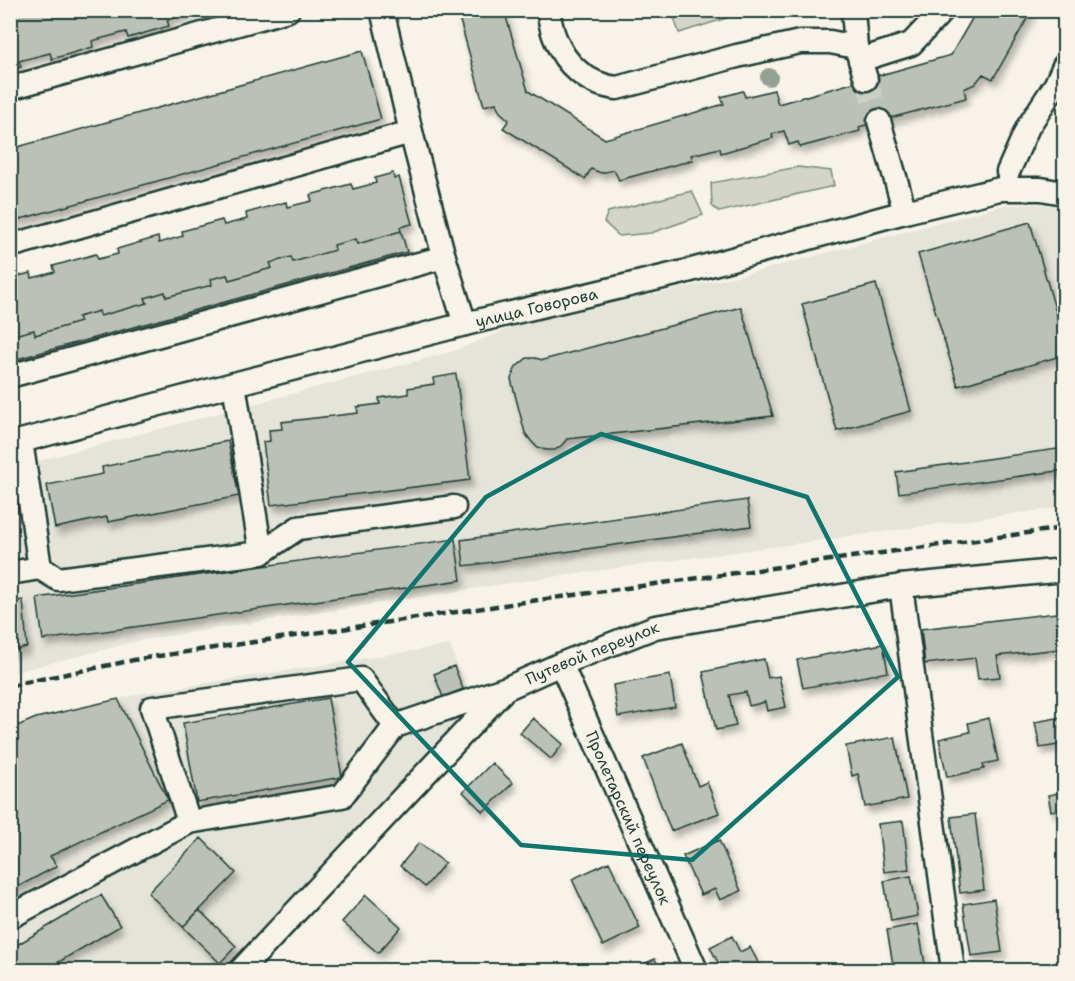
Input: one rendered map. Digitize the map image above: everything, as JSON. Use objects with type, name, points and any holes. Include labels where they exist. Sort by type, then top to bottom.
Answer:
[{"type":"street","points":[[10,88],[288,10]]},
{"type":"street","points":[[382,10],[444,257],[465,324]]},
{"type":"street","points":[[548,10],[555,38],[566,58],[578,72],[604,87],[617,88],[800,42],[830,42],[861,62]]},
{"type":"street","points":[[853,10],[861,62]]},
{"type":"street","points":[[861,62],[911,44],[943,10]]},
{"type":"street","points":[[1008,172],[1028,127],[1065,66]]},
{"type":"street","points":[[879,121],[905,212]]},
{"type":"street","points":[[10,246],[411,132]]},
{"type":"street","name":"улица Говорова","points":[[16,442],[465,324],[684,272],[905,212],[1000,189],[1041,189],[1065,193]]},
{"type":"street","points":[[10,376],[444,257]]},
{"type":"street","points":[[234,384],[261,553]]},
{"type":"street","points":[[16,442],[40,568]]},
{"type":"street","points":[[10,573],[40,568],[58,579],[261,553],[298,528],[453,507]]},
{"type":"street","name":"Путевой переулок","points":[[240,970],[505,689],[655,627],[901,586],[1065,570]]},
{"type":"street","points":[[901,586],[953,970]]},
{"type":"street","name":"Пролетарский переулок","points":[[561,664],[696,970]]},
{"type":"street","points":[[189,822],[152,708],[361,679],[395,726]]},
{"type":"street","points":[[10,917],[189,822],[342,796],[395,726],[505,689]]},
{"type":"highlighted area","points":[[601,434],[807,497],[898,677],[692,860],[521,845],[348,662],[486,497]]},
{"type":"shaded area","points":[[672,10],[754,11],[679,33]]},
{"type":"shaded area","points":[[798,167],[831,171],[834,186],[719,212],[712,206],[711,183]]},
{"type":"shaded area","points":[[692,191],[703,215],[651,233],[619,236],[604,222],[608,212]]},
{"type":"shaded area","points":[[1042,204],[1064,208],[1064,507],[516,582],[142,640],[11,673],[11,468],[454,351],[517,325],[759,271],[1004,205]]},
{"type":"shaded area","points":[[450,645],[473,711],[228,970],[11,970],[11,729],[36,718],[144,693]]},
{"type":"building","points":[[10,10],[224,10],[201,17],[199,11],[167,20],[169,26],[128,38],[126,32],[92,41],[93,47],[52,59],[50,53],[19,61],[21,67],[10,70]]},
{"type":"building","points":[[457,10],[504,10],[528,91],[605,139],[724,104],[721,97],[743,91],[745,97],[774,90],[778,104],[951,55],[977,10],[1032,10],[993,79],[983,74],[975,84],[964,89],[966,98],[879,121],[859,127],[860,131],[800,147],[798,142],[789,145],[784,131],[772,134],[773,138],[721,153],[720,148],[691,155],[693,160],[619,180],[614,170],[601,173],[591,169],[585,179],[503,128],[509,120],[500,112],[496,103],[484,106]]},
{"type":"building","points":[[1064,13],[1064,59],[1056,34]]},
{"type":"building","points":[[362,51],[381,119],[10,222],[10,149]]},
{"type":"building","points":[[393,173],[394,179],[399,177],[412,224],[400,227],[401,231],[358,244],[356,239],[334,245],[335,250],[293,262],[291,257],[270,263],[272,268],[229,280],[227,275],[211,279],[212,285],[166,297],[165,292],[145,298],[147,303],[100,316],[99,311],[78,317],[80,322],[35,335],[34,330],[14,335],[16,340],[10,341],[10,278],[31,273],[32,278],[55,272],[53,266],[96,254],[98,259],[118,254],[117,249],[158,237],[159,243],[183,236],[182,231],[222,220],[224,225],[247,219],[246,213],[286,202],[287,207],[312,201],[310,195],[351,184],[353,189],[376,183],[375,178]]},
{"type":"building","points":[[1030,222],[1064,340],[1064,355],[958,386],[918,254]]},
{"type":"building","points":[[401,231],[407,252],[10,361],[10,341],[16,340],[14,335],[34,330],[35,335],[80,322],[78,317],[99,311],[100,316],[147,303],[145,298],[165,292],[166,297],[212,285],[211,279],[227,275],[229,280],[272,268],[270,263],[291,257],[293,262],[335,250],[334,245],[356,239],[358,244]]},
{"type":"building","points":[[876,284],[911,411],[837,431],[802,304]]},
{"type":"building","points":[[741,307],[773,416],[567,439],[555,450],[537,447],[525,433],[511,379],[516,367],[527,358],[543,360]]},
{"type":"building","points":[[456,374],[470,480],[271,505],[263,442],[270,441],[269,430],[282,429],[281,422],[358,413],[357,407],[380,404],[379,398],[408,394],[408,388],[434,384],[433,378]]},
{"type":"building","points":[[228,441],[239,496],[108,522],[107,517],[55,528],[47,485],[103,474],[102,467]]},
{"type":"building","points":[[1064,448],[1064,470],[899,493],[896,472]]},
{"type":"building","points":[[747,500],[751,526],[464,566],[461,540]]},
{"type":"building","points":[[455,539],[461,580],[43,640],[37,598]]},
{"type":"building","points":[[23,600],[27,647],[10,651],[10,602]]},
{"type":"building","points":[[1056,613],[1060,649],[997,656],[1000,677],[978,679],[975,658],[925,664],[921,629]]},
{"type":"building","points":[[883,644],[888,672],[803,688],[797,660]]},
{"type":"building","points":[[764,659],[768,678],[779,676],[786,707],[767,711],[765,702],[749,706],[746,692],[729,695],[736,726],[716,730],[703,672]]},
{"type":"building","points":[[454,666],[463,689],[443,697],[434,674]]},
{"type":"building","points":[[670,675],[675,707],[618,717],[613,685]]},
{"type":"building","points":[[328,698],[342,777],[197,802],[183,723]]},
{"type":"building","points":[[118,699],[168,800],[50,856],[57,866],[10,891],[10,729],[36,718]]},
{"type":"building","points":[[1062,717],[1064,744],[1040,748],[1035,722]]},
{"type":"building","points":[[533,718],[563,744],[551,759],[520,733]]},
{"type":"building","points":[[989,718],[998,761],[983,764],[984,769],[947,777],[939,739],[970,732],[968,723]]},
{"type":"building","points":[[895,737],[907,799],[865,807],[858,774],[852,776],[846,746]]},
{"type":"building","points":[[682,743],[698,786],[707,782],[719,813],[671,831],[643,758]]},
{"type":"building","points":[[492,763],[513,783],[483,812],[463,792]]},
{"type":"building","points":[[1064,792],[1064,820],[1063,809],[1051,811],[1048,795]]},
{"type":"building","points":[[975,814],[984,890],[960,893],[951,817]]},
{"type":"building","points":[[903,821],[909,869],[884,872],[878,824]]},
{"type":"building","points":[[201,838],[236,873],[183,927],[148,893]]},
{"type":"building","points":[[719,840],[741,891],[720,900],[715,889],[701,895],[683,856]]},
{"type":"building","points":[[419,843],[445,863],[425,887],[400,866]]},
{"type":"building","points":[[609,862],[640,928],[603,946],[572,879]]},
{"type":"building","points":[[911,876],[918,916],[891,921],[884,881]]},
{"type":"building","points":[[101,895],[120,926],[45,970],[10,970],[10,949]]},
{"type":"building","points":[[366,895],[401,927],[378,953],[342,922]]},
{"type":"building","points":[[994,899],[1002,952],[971,956],[963,904]]},
{"type":"building","points":[[199,910],[236,946],[220,963],[183,927]]},
{"type":"building","points":[[918,924],[926,970],[894,970],[887,930]]},
{"type":"building","points":[[732,936],[740,952],[750,947],[762,970],[722,970],[710,947]]},
{"type":"building","points":[[655,959],[661,970],[630,970]]},
{"type":"tunnel","points":[[866,79],[879,121]]},
{"type":"railway","points":[[10,687],[139,659],[524,602],[1064,528]]}]
